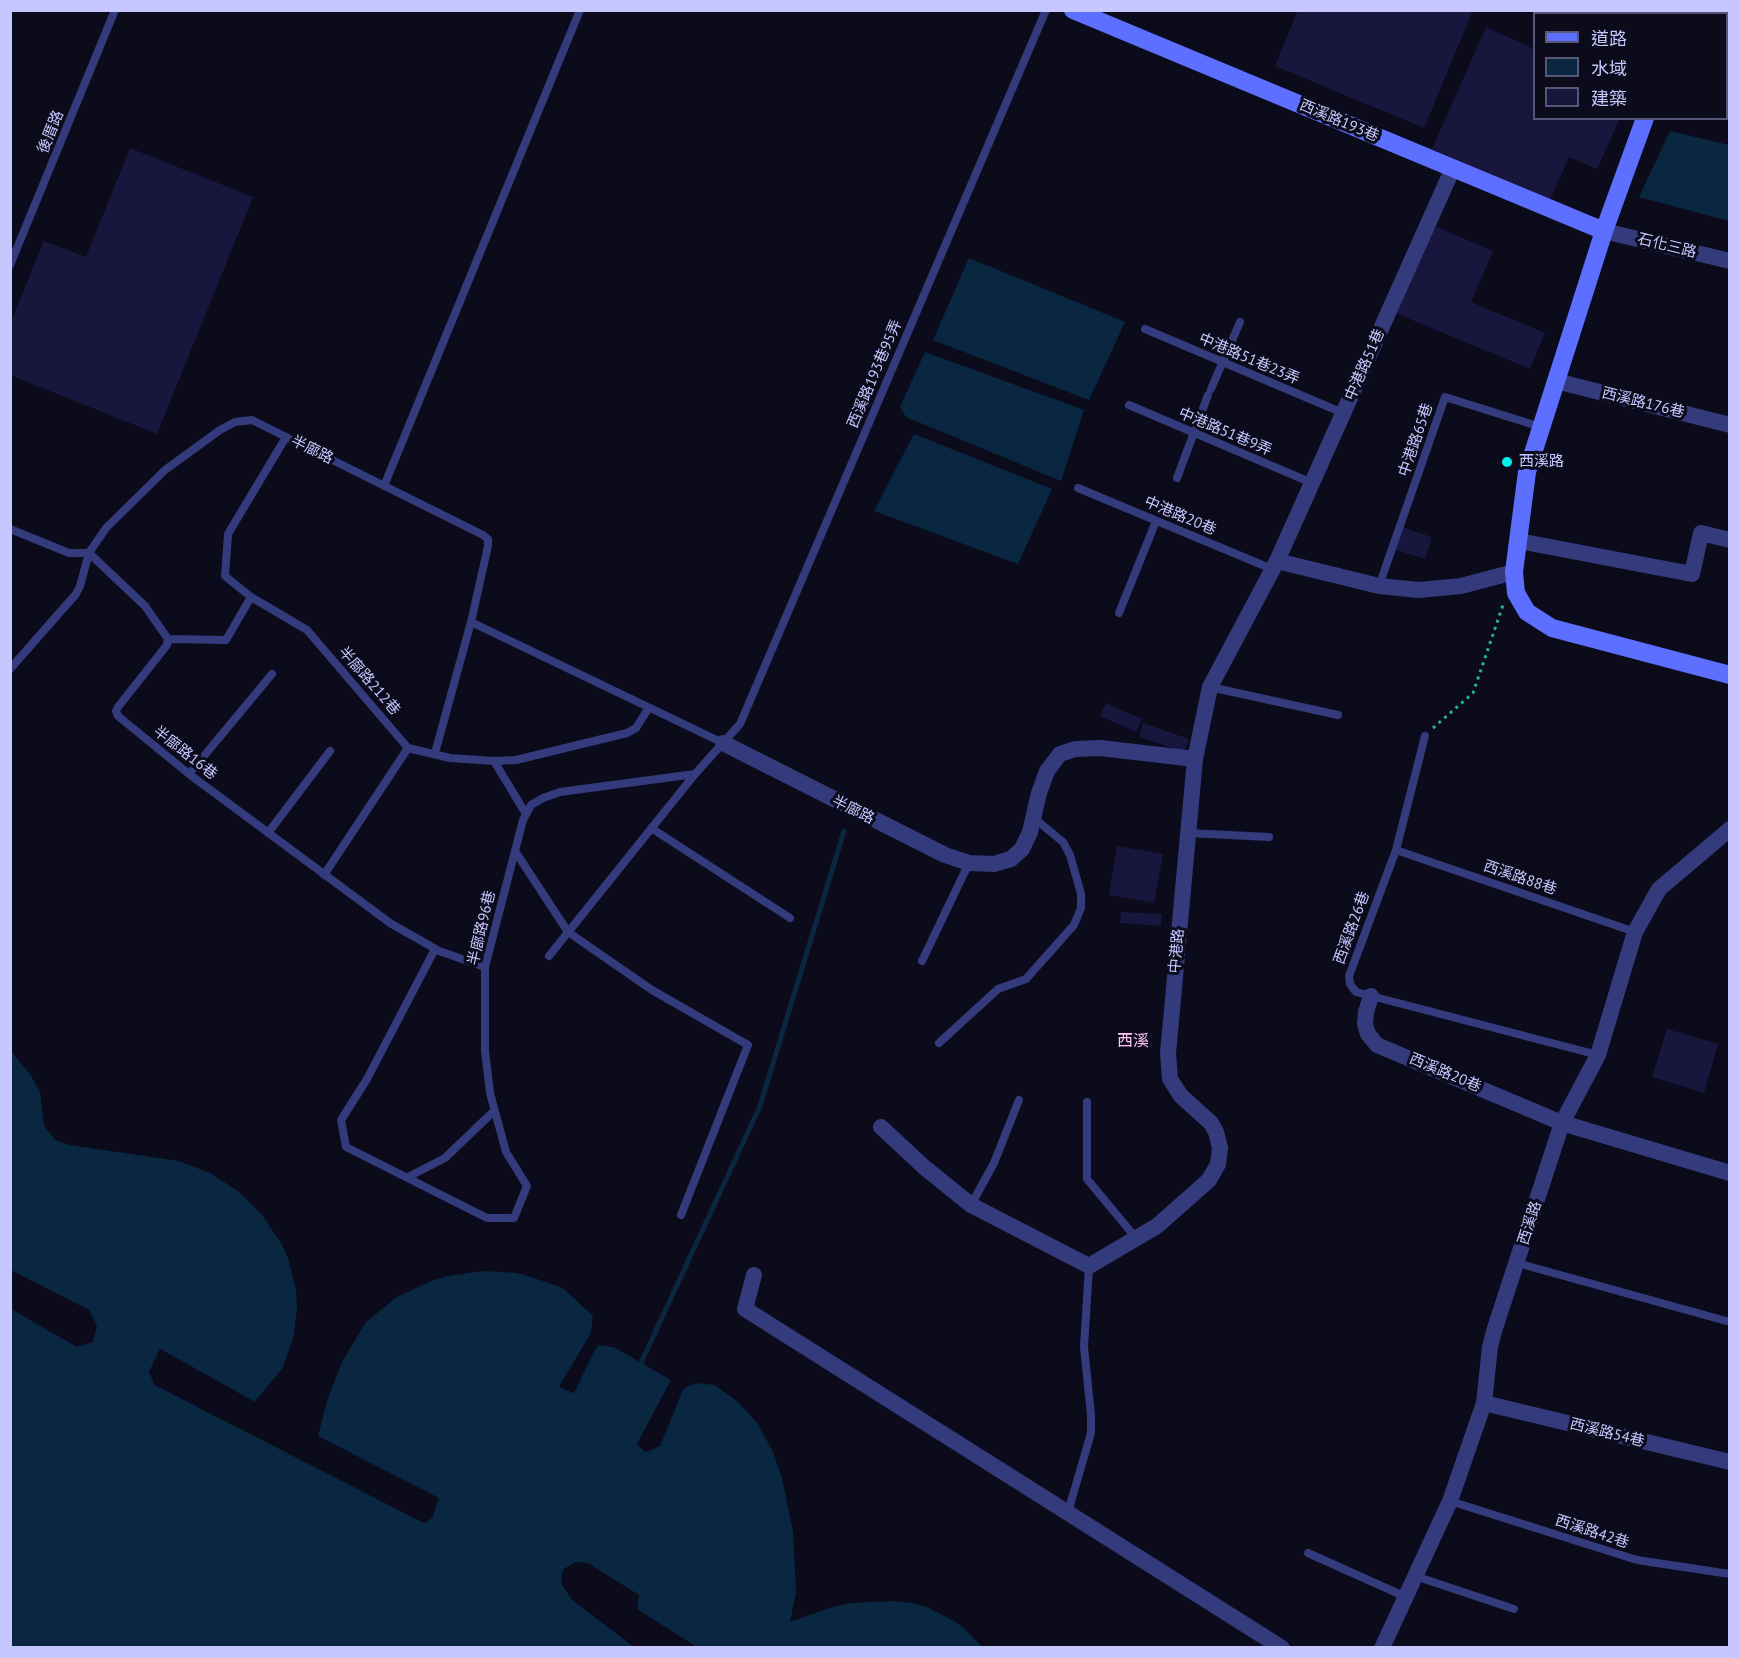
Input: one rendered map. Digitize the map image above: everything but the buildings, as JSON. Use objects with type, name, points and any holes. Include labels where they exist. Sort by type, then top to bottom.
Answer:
[{"type":"street","name":"西溪路193巷","points":[[1074,10],[1604,231]]},
{"type":"street","points":[[1644,120],[1604,231],[1527,472],[1514,572],[1516,593],[1527,612],[1552,628],[1730,675]]},
{"type":"street","name":"中港路51巷","points":[[1274,565],[1453,168]]},
{"type":"street","name":"石化三路","points":[[1604,231],[1730,261]]},
{"type":"street","name":"西溪路176巷","points":[[1556,381],[1730,425]]},
{"type":"street","points":[[1519,541],[1692,574],[1701,533],[1730,540]]},
{"type":"street","points":[[1274,565],[1379,586],[1419,590],[1461,585],[1514,572]]},
{"type":"street","name":"中港路","points":[[1089,1266],[1157,1226],[1209,1180],[1218,1164],[1220,1148],[1211,1122],[1181,1096],[1170,1079],[1168,1053],[1188,833],[1195,759],[1210,687],[1274,565]]},
{"type":"street","name":"半廍路","points":[[723,743],[945,855],[969,864],[994,864],[1011,859],[1022,849],[1030,832],[1047,771],[1060,754],[1076,749],[1100,748],[1195,759]]},
{"type":"street","name":"西溪路","points":[[1382,1647],[1450,1501],[1484,1403],[1490,1347],[1562,1123],[1598,1055],[1635,932],[1659,889],[1730,829]]},
{"type":"street","name":"西溪路20巷","points":[[1371,996],[1365,1024],[1368,1034],[1377,1045],[1562,1123],[1730,1173]]},
{"type":"street","points":[[880,1127],[970,1205],[1089,1266]]},
{"type":"street","points":[[754,1275],[745,1309],[1282,1647]]},
{"type":"street","name":"西溪路54巷","points":[[1484,1403],[1730,1462]]},
{"type":"lane","name":"後厝路","points":[[10,265],[116,10]]},
{"type":"lane","points":[[384,486],[580,10]]},
{"type":"lane","name":"西溪路193巷95弄","points":[[723,743],[740,724],[1046,10]]},
{"type":"lane","points":[[1177,478],[1240,322]]},
{"type":"lane","name":"中港路51巷23弄","points":[[1145,329],[1343,413]]},
{"type":"lane","name":"中港路65巷","points":[[1379,586],[1445,397],[1541,428]]},
{"type":"lane","name":"中港路51巷9弄","points":[[1129,405],[1312,483]]},
{"type":"lane","name":"半廍路","points":[[10,669],[76,594],[89,553],[106,528],[165,470],[220,430],[235,422],[252,420],[488,539],[471,622],[435,753]]},
{"type":"lane","name":"半廍路212巷","points":[[286,437],[228,534],[225,576],[251,597],[307,630],[408,748]]},
{"type":"lane","name":"中港路20巷","points":[[1078,488],[1156,521],[1274,565]]},
{"type":"lane","points":[[1119,613],[1156,521]]},
{"type":"lane","points":[[10,529],[69,553],[89,553],[145,606],[168,639],[226,640],[251,597]]},
{"type":"lane","name":"半廍路","points":[[471,622],[648,709],[723,743]]},
{"type":"lane","name":"半廍路16巷","points":[[168,639],[167,645],[116,711],[118,716],[189,774],[390,923],[435,949],[485,966]]},
{"type":"lane","points":[[189,774],[272,674]]},
{"type":"lane","points":[[1210,687],[1338,715]]},
{"type":"lane","points":[[324,875],[408,748],[450,758],[494,761],[516,759],[627,733],[636,728],[648,709]]},
{"type":"lane","name":"西溪路26巷","points":[[1425,736],[1396,850],[1349,976],[1350,984],[1356,992],[1598,1055]]},
{"type":"lane","points":[[549,956],[695,774],[723,743]]},
{"type":"lane","points":[[268,833],[330,751]]},
{"type":"lane","points":[[494,761],[526,814],[531,805],[560,792],[695,774]]},
{"type":"lane","name":"半廍路96巷","points":[[408,1178],[488,1218],[514,1218],[527,1186],[506,1152],[490,1094],[485,1051],[485,966],[514,851],[526,814]]},
{"type":"lane","points":[[939,1043],[998,989],[1026,979],[1074,925],[1081,908],[1081,894],[1070,855],[1063,842],[1033,817]]},
{"type":"lane","points":[[651,828],[790,918]]},
{"type":"lane","points":[[1188,833],[1269,837]]},
{"type":"lane","name":"西溪路88巷","points":[[1396,850],[1635,932]]},
{"type":"lane","points":[[514,851],[568,932],[652,990],[748,1045],[681,1215]]},
{"type":"lane","points":[[922,961],[969,864]]},
{"type":"lane","points":[[435,949],[367,1079],[341,1120],[346,1147],[408,1178],[445,1158],[494,1111]]},
{"type":"lane","points":[[970,1205],[994,1163],[1019,1100]]},
{"type":"lane","points":[[1087,1102],[1087,1179],[1136,1238]]},
{"type":"lane","points":[[1517,1263],[1730,1322]]},
{"type":"lane","points":[[1068,1512],[1091,1433],[1084,1347],[1089,1266]]},
{"type":"lane","name":"西溪路42巷","points":[[1450,1501],[1636,1560],[1730,1574]]},
{"type":"lane","points":[[1308,1553],[1406,1597]]},
{"type":"lane","points":[[1415,1576],[1514,1609]]},
{"type":"path","points":[[1425,736],[1473,693],[1503,605]]},
{"type":"water","points":[[1670,131],[1729,145],[1729,221],[1639,197]]},
{"type":"water","points":[[969,258],[1125,322],[1089,400],[933,340]]},
{"type":"water","points":[[925,352],[1084,410],[1061,481],[906,417],[900,407]]},
{"type":"water","points":[[914,434],[1052,489],[1018,564],[874,511]]},
{"type":"water","points":[[10,1050],[30,1074],[40,1092],[44,1126],[55,1140],[69,1145],[179,1161],[210,1173],[238,1191],[262,1215],[288,1258],[296,1290],[297,1307],[293,1339],[282,1369],[254,1402],[160,1349],[149,1372],[155,1385],[424,1523],[432,1518],[438,1498],[318,1436],[327,1401],[342,1362],[366,1322],[397,1297],[431,1281],[484,1271],[517,1273],[548,1282],[563,1288],[593,1316],[591,1333],[559,1387],[574,1393],[597,1345],[614,1347],[671,1380],[637,1444],[645,1452],[660,1446],[683,1389],[695,1383],[715,1385],[738,1402],[758,1424],[773,1452],[782,1478],[793,1532],[796,1592],[790,1622],[832,1607],[852,1603],[894,1601],[911,1603],[927,1607],[954,1621],[982,1647],[697,1647],[637,1609],[639,1595],[588,1563],[575,1562],[564,1569],[561,1576],[562,1585],[572,1600],[634,1647],[11,1647],[11,1309],[77,1347],[93,1342],[97,1325],[89,1310],[11,1270]]},
{"type":"pier","points":[[511,1270],[534,1274],[564,1285],[596,1315],[594,1335],[563,1386],[572,1389],[597,1342],[616,1344],[674,1379],[641,1444],[646,1449],[657,1444],[681,1386],[694,1380],[709,1380],[729,1390],[727,1393],[709,1383],[695,1383],[683,1389],[660,1446],[646,1452],[637,1445],[671,1380],[614,1347],[598,1345],[573,1393],[559,1387],[591,1333],[593,1316],[563,1288]]},
{"type":"pier","points":[[160,1349],[257,1403],[253,1404],[161,1353],[152,1372],[157,1383],[424,1519],[429,1516],[435,1500],[317,1439],[315,1435],[439,1498],[432,1518],[424,1523],[155,1385],[149,1372]]},
{"type":"waterway","points":[[640,1365],[760,1106],[844,831]]},
{"type":"place","name":"西溪路","points":[[1507,462]]},
{"type":"district","name":"西溪","points":[[1133,1041]]}]
